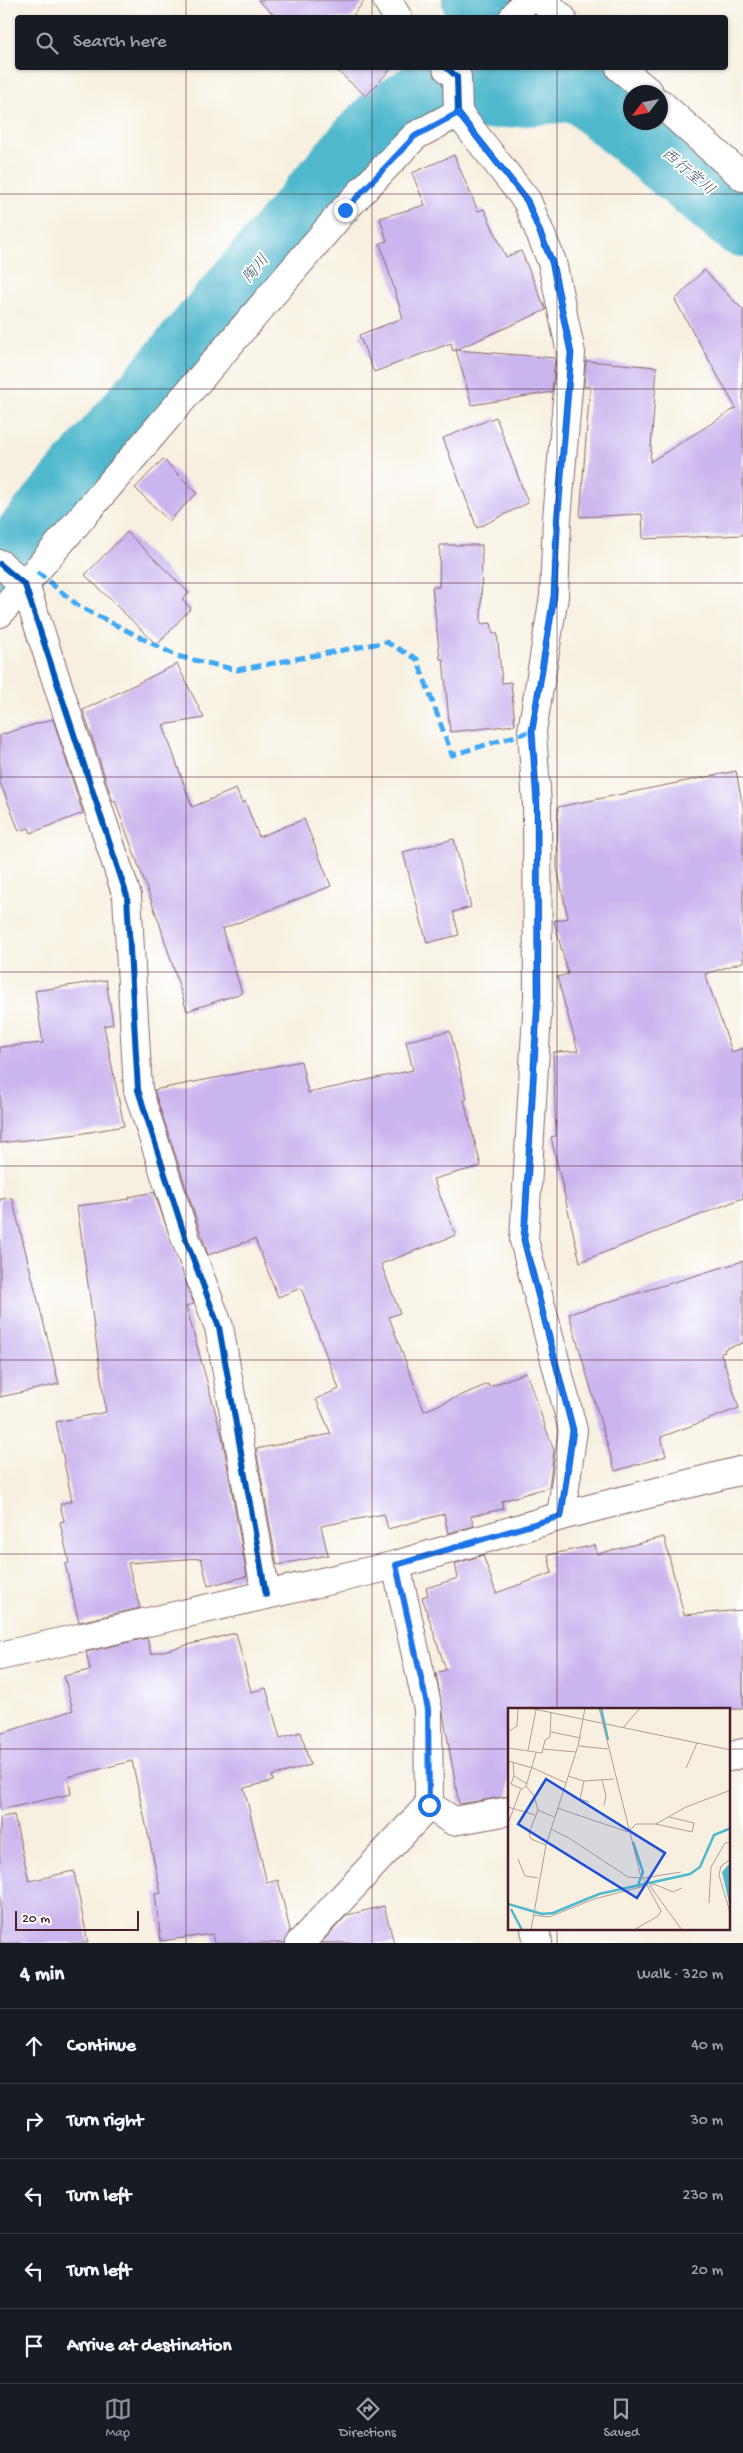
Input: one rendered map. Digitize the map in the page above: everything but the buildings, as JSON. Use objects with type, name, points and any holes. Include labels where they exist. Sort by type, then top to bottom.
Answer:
[{"type":"street","points":[[387,0],[396,15]]},
{"type":"street","points":[[515,15],[526,0]]},
{"type":"street","points":[[541,0],[558,15]]},
{"type":"street","points":[[622,70],[640,85]]},
{"type":"street","points":[[457,71],[458,113],[527,200],[552,262],[571,353],[554,596],[532,731],[537,805],[538,996],[524,1240],[573,1430],[561,1516]]},
{"type":"street","points":[[668,110],[743,177]]},
{"type":"street","points":[[0,613],[13,575],[345,210],[415,136],[458,113]]},
{"type":"street","points":[[13,575],[127,896],[138,1090],[186,1240],[219,1327],[266,1595]]},
{"type":"street","points":[[0,1656],[396,1565],[561,1516],[743,1470]]},
{"type":"street","points":[[300,1943],[429,1805],[428,1709],[396,1565]]},
{"type":"street","points":[[730,1756],[743,1753]]},
{"type":"street","points":[[429,1805],[454,1821],[508,1814]]},
{"type":"street","points":[[535,1930],[538,1943]]},
{"type":"waterway","name":"西行堂川","points":[[479,0],[496,15]]},
{"type":"waterway","name":"西行堂川","points":[[563,70],[743,220]]},
{"type":"waterway","name":"陶川","points":[[0,575],[364,145],[388,121],[422,99],[581,84]]},
{"type":"marked path","points":[[37,572],[80,607],[177,656],[237,670],[386,642],[417,659],[452,755],[532,731]]},
{"type":"cycle path","points":[[449,70],[457,77],[458,113],[527,201],[552,262],[571,353],[557,519],[554,596],[532,731],[537,805],[538,996],[524,1240],[573,1430],[561,1516]]},
{"type":"cycle path","points":[[0,564],[25,585],[127,896],[138,1090],[186,1240],[219,1327],[266,1595]]},
{"type":"route","points":[[345,210],[415,136],[458,113],[527,200],[552,262],[571,353],[554,596],[532,731],[537,805],[538,996],[524,1240],[573,1430],[561,1516],[396,1565],[428,1709],[429,1805]]}]
